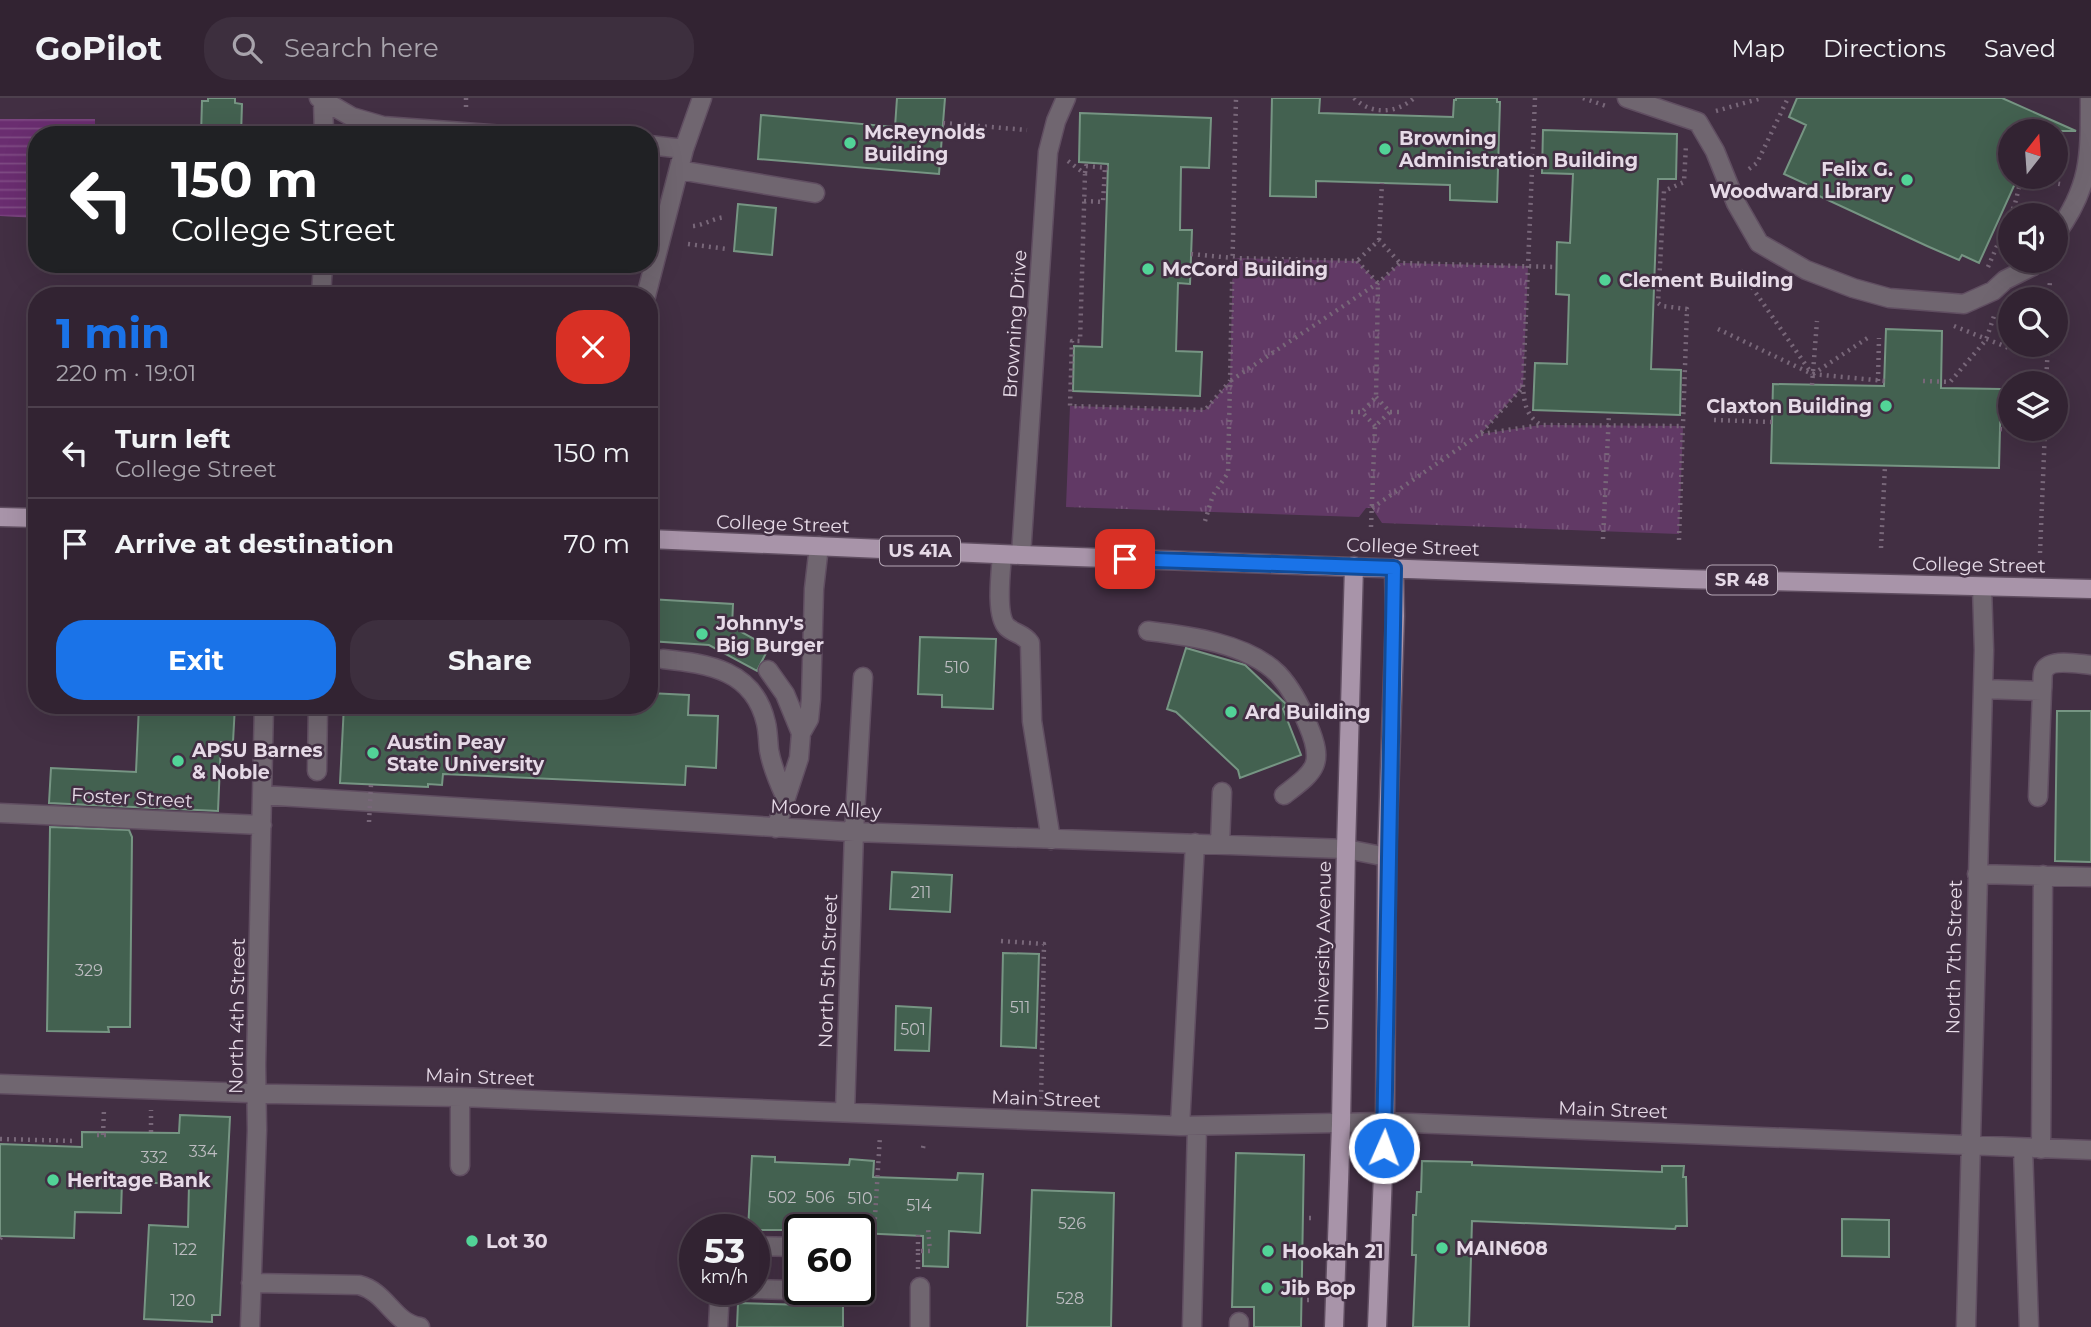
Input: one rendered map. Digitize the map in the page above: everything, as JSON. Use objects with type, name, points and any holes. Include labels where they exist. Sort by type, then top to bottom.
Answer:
[{"type":"main road","points":[[0,517],[28,518]]},
{"type":"main road","name":"College Street","points":[[658,539],[1002,555],[2091,589]]},
{"type":"main road","name":"University Avenue","points":[[1334,1327],[1354,566]]},
{"type":"main road","points":[[1377,1327],[1385,1122],[1387,857],[1395,616],[1394,568]]},
{"type":"street","points":[[658,250],[684,149],[702,98]]},
{"type":"street","name":"Browning Drive","points":[[1021,555],[1048,152],[1056,121],[1066,98]]},
{"type":"street","points":[[2068,218],[2083,185],[2089,159],[2090,98]]},
{"type":"street","points":[[321,99],[323,126]]},
{"type":"street","points":[[321,99],[352,117],[383,126]]},
{"type":"street","points":[[1622,104],[1698,122],[1715,151],[1736,203],[1759,243],[1806,270],[1889,298],[1964,304],[1993,292],[2005,279],[2018,273]]},
{"type":"street","points":[[658,146],[684,149]]},
{"type":"street","points":[[679,170],[815,193]]},
{"type":"street","points":[[800,733],[809,719],[814,589],[819,546]]},
{"type":"street","points":[[1002,555],[1000,600],[1004,620],[1007,626],[1026,636],[1030,643],[1032,722],[1051,840]]},
{"type":"street","name":"North 7th Street","points":[[1966,1327],[1983,690],[1982,587]]},
{"type":"street","points":[[1148,631],[1182,635],[1231,648],[1277,674],[1293,694],[1305,716],[1314,739],[1317,760],[1311,774],[1284,794]]},
{"type":"street","points":[[663,659],[709,665],[732,673],[747,687],[759,703],[766,722],[776,778],[785,796]]},
{"type":"street","points":[[2038,797],[2044,668],[2051,663],[2091,665]]},
{"type":"street","points":[[768,670],[785,694],[800,733],[799,758],[776,828]]},
{"type":"street","name":"North 5th Street","points":[[845,1112],[853,832],[863,677]]},
{"type":"street","points":[[1983,690],[2042,691]]},
{"type":"street","name":"North 4th Street","points":[[250,1327],[264,714]]},
{"type":"street","points":[[317,771],[318,714]]},
{"type":"street","points":[[1220,844],[1222,792]]},
{"type":"street","name":"Moore Alley","points":[[262,796],[853,832],[1346,849],[1387,857]]},
{"type":"street","name":"Foster Street","points":[[0,813],[261,825]]},
{"type":"street","points":[[1192,1327],[1189,1126],[1195,843]]},
{"type":"street","points":[[1977,874],[2091,877]]},
{"type":"street","points":[[2029,1327],[2032,1149],[2043,876]]},
{"type":"street","name":"Main Street","points":[[0,1084],[460,1097],[1189,1126],[1385,1122],[2091,1150]]},
{"type":"street","points":[[460,1097],[460,1166]]},
{"type":"street","points":[[251,1283],[359,1285],[373,1288],[404,1321],[420,1327]]},
{"type":"street","points":[[920,1287],[920,1327]]},
{"type":"street","points":[[718,1327],[719,1305]]},
{"type":"path","points":[[466,98],[466,109]]},
{"type":"path","points":[[1205,521],[1213,495],[1228,473],[1236,98]]},
{"type":"path","points":[[1354,98],[1378,113],[1397,109],[1414,98]]},
{"type":"path","points":[[1535,98],[1523,386],[1524,403],[1529,415],[1541,425]]},
{"type":"path","points":[[1583,98],[1622,104]]},
{"type":"path","points":[[1711,113],[1762,98]]},
{"type":"path","points":[[1749,169],[1757,163],[1788,98]]},
{"type":"path","points":[[943,123],[1027,130]]},
{"type":"path","points":[[1679,540],[1687,309],[1662,306],[1658,303],[1664,191],[1684,182],[1686,141]]},
{"type":"path","points":[[1069,154],[1068,161],[1085,174]]},
{"type":"path","points":[[1084,201],[1103,202],[1107,168],[1086,166],[1084,201],[1080,341],[1072,341],[1070,406],[1205,410],[1230,381],[1378,283],[1400,263],[1556,267]]},
{"type":"path","points":[[1357,261],[1379,240],[1381,183]]},
{"type":"path","points":[[693,226],[726,217]]},
{"type":"path","points":[[1379,240],[1400,263]]},
{"type":"path","points":[[688,244],[727,249]]},
{"type":"path","points":[[1984,277],[1998,247]]},
{"type":"path","points":[[1191,254],[1233,258],[1357,261],[1378,283],[1376,397],[1362,412],[1351,412]]},
{"type":"path","points":[[1740,270],[1812,374]]},
{"type":"path","points":[[1923,381],[1950,382],[1986,340],[1994,316]]},
{"type":"path","points":[[1812,385],[1817,321]]},
{"type":"path","points":[[1947,323],[1998,344]]},
{"type":"path","points":[[1718,329],[1812,374],[1882,381],[1879,338]]},
{"type":"path","points":[[1812,374],[1869,337]]},
{"type":"path","points":[[1372,508],[1480,434],[1523,386]]},
{"type":"path","points":[[1376,397],[1390,412]]},
{"type":"path","points":[[1362,412],[1375,426]]},
{"type":"path","points":[[1371,527],[1375,426],[1390,412],[1402,412]]},
{"type":"path","points":[[1603,539],[1609,412]]},
{"type":"path","points":[[1714,420],[1772,422]]},
{"type":"path","points":[[1480,434],[1541,425],[1683,426]]},
{"type":"path","points":[[2040,553],[2044,441]]},
{"type":"path","points":[[1881,548],[1885,466]]},
{"type":"path","points":[[369,822],[371,785]]},
{"type":"path","points":[[1001,941],[1044,944],[1041,1100]]},
{"type":"path","points":[[104,1108],[100,1135],[111,1135]]},
{"type":"path","points":[[151,1110],[151,1132]]},
{"type":"path","points":[[875,1218],[880,1136]]},
{"type":"path","points":[[0,1139],[75,1142]]},
{"type":"path","points":[[918,1251],[930,1251],[928,1228]]},
{"type":"path","points":[[918,1235],[918,1264]]},
{"type":"green space","points":[[1233,258],[1357,261],[1378,283],[1400,263],[1528,266],[1523,386],[1481,434],[1541,425],[1683,426],[1679,534],[1382,523],[1372,508],[1366,508],[1359,517],[1066,507],[1070,406],[1205,410],[1230,381]]},
{"type":"shaded area","points":[[0,119],[95,119],[95,126],[28,126],[28,218],[0,216]]},
{"type":"building","points":[[208,98],[235,98],[235,103],[242,104],[241,126],[201,126],[202,101],[208,101]]},
{"type":"building","name":"McReynolds Building","points":[[897,98],[945,98],[939,174],[758,159],[761,115],[895,127]]},
{"type":"building","name":"Browning Administration Building","points":[[1272,98],[1320,98],[1319,113],[1453,117],[1456,98],[1497,98],[1497,102],[1500,102],[1497,202],[1450,200],[1450,185],[1316,181],[1316,197],[1270,196]]},
{"type":"building","name":"Felix G. Woodward Library","points":[[1797,98],[2002,98],[2049,119],[1998,119],[1998,189],[2013,189],[2006,203],[1998,203],[1998,221],[1979,263],[1962,255],[1959,260],[1927,246],[1804,189],[1806,184],[1784,174],[1806,125],[1789,117]]},
{"type":"building","name":"McCord Building","points":[[1080,113],[1211,118],[1209,168],[1181,167],[1180,230],[1192,230],[1190,284],[1178,283],[1176,351],[1202,352],[1200,396],[1073,391],[1074,346],[1102,347],[1108,164],[1079,162]]},
{"type":"building","name":"Clement Building","points":[[1543,130],[1677,134],[1676,179],[1658,179],[1651,369],[1681,370],[1680,415],[1533,410],[1535,363],[1567,364],[1569,295],[1556,294],[1557,242],[1570,243],[1573,174],[1542,173]]},
{"type":"building","points":[[738,204],[776,208],[772,255],[734,251]]},
{"type":"building","name":"Claxton Building","points":[[1886,329],[1942,331],[1941,388],[1998,389],[1999,468],[1771,463],[1773,384],[1884,386]]},
{"type":"building","name":"Johnny's Big Burger","points":[[658,600],[733,604],[732,627],[769,647],[757,671],[709,645],[658,642]]},
{"type":"building","points":[[920,637],[996,639],[993,709],[942,707],[942,695],[918,694]]},
{"type":"building","name":"Ard Building","points":[[1186,648],[1245,665],[1285,703],[1283,709],[1301,755],[1240,778],[1238,770],[1176,712],[1167,709]]},
{"type":"building","points":[[658,693],[689,695],[688,715],[718,716],[716,768],[686,766],[685,785],[443,774],[442,785],[428,784],[428,787],[340,783],[344,714],[658,714]]},
{"type":"building","points":[[2057,711],[2091,711],[2091,862],[2055,861]]},
{"type":"building","name":"APSU Barnes & Noble","points":[[139,714],[235,714],[233,742],[221,742],[218,811],[49,803],[51,768],[136,772]]},
{"type":"building","points":[[50,827],[129,830],[132,837],[130,1027],[108,1027],[109,1032],[47,1031]]},
{"type":"building","points":[[892,872],[952,875],[950,912],[890,909]]},
{"type":"building","points":[[1003,953],[1039,954],[1036,1048],[1001,1046]]},
{"type":"building","points":[[896,1006],[931,1008],[929,1051],[895,1050]]},
{"type":"building","points":[[180,1115],[230,1117],[220,1315],[212,1315],[212,1322],[144,1319],[149,1225],[188,1227],[189,1184],[122,1182],[121,1213],[75,1212],[74,1238],[0,1236],[0,1144],[82,1147],[82,1132],[179,1133]]},
{"type":"building","points":[[1236,1153],[1304,1155],[1301,1327],[1254,1327],[1254,1307],[1232,1307]]},
{"type":"building","points":[[752,1156],[775,1157],[775,1162],[849,1165],[850,1159],[874,1161],[873,1177],[957,1180],[958,1173],[983,1174],[980,1233],[949,1231],[948,1267],[923,1266],[923,1236],[875,1234],[875,1214],[784,1214],[784,1230],[770,1230],[770,1214],[749,1214]]},
{"type":"building","name":"MAIN608","points":[[1422,1161],[1662,1172],[1662,1166],[1684,1166],[1687,1226],[1676,1226],[1675,1229],[1472,1221],[1469,1327],[1413,1327],[1416,1255],[1412,1255],[1413,1215],[1416,1215],[1417,1192],[1421,1192]]},
{"type":"building","points":[[1032,1190],[1114,1193],[1111,1327],[1027,1327]]},
{"type":"building","points":[[1842,1219],[1889,1220],[1889,1257],[1842,1256]]},
{"type":"building","points":[[738,1305],[843,1306],[843,1327],[737,1327]]},
{"type":"place","name":"McReynolds Building","points":[[850,143]]},
{"type":"place","name":"Browning Administration Building","points":[[1385,149]]},
{"type":"place","name":"Felix G. Woodward Library","points":[[1907,180]]},
{"type":"place","name":"McCord Building","points":[[1148,269]]},
{"type":"place","name":"Clement Building","points":[[1605,280]]},
{"type":"place","name":"Claxton Building","points":[[1886,406]]},
{"type":"place","name":"Johnny's Big Burger","points":[[702,634]]},
{"type":"place","name":"Ard Building","points":[[1231,712]]},
{"type":"place","name":"Austin Peay State University","points":[[373,753]]},
{"type":"place","name":"APSU Barnes & Noble","points":[[178,761]]},
{"type":"place","name":"Heritage Bank","points":[[53,1180]]},
{"type":"place","name":"Lot 30","points":[[472,1241]]},
{"type":"place","name":"MAIN608","points":[[1442,1248]]},
{"type":"place","name":"Hookah 21","points":[[1268,1251]]},
{"type":"place","name":"Jib Bop","points":[[1267,1288]]},
{"type":"route","points":[[1125,559],[1394,568],[1384,1148]]}]
